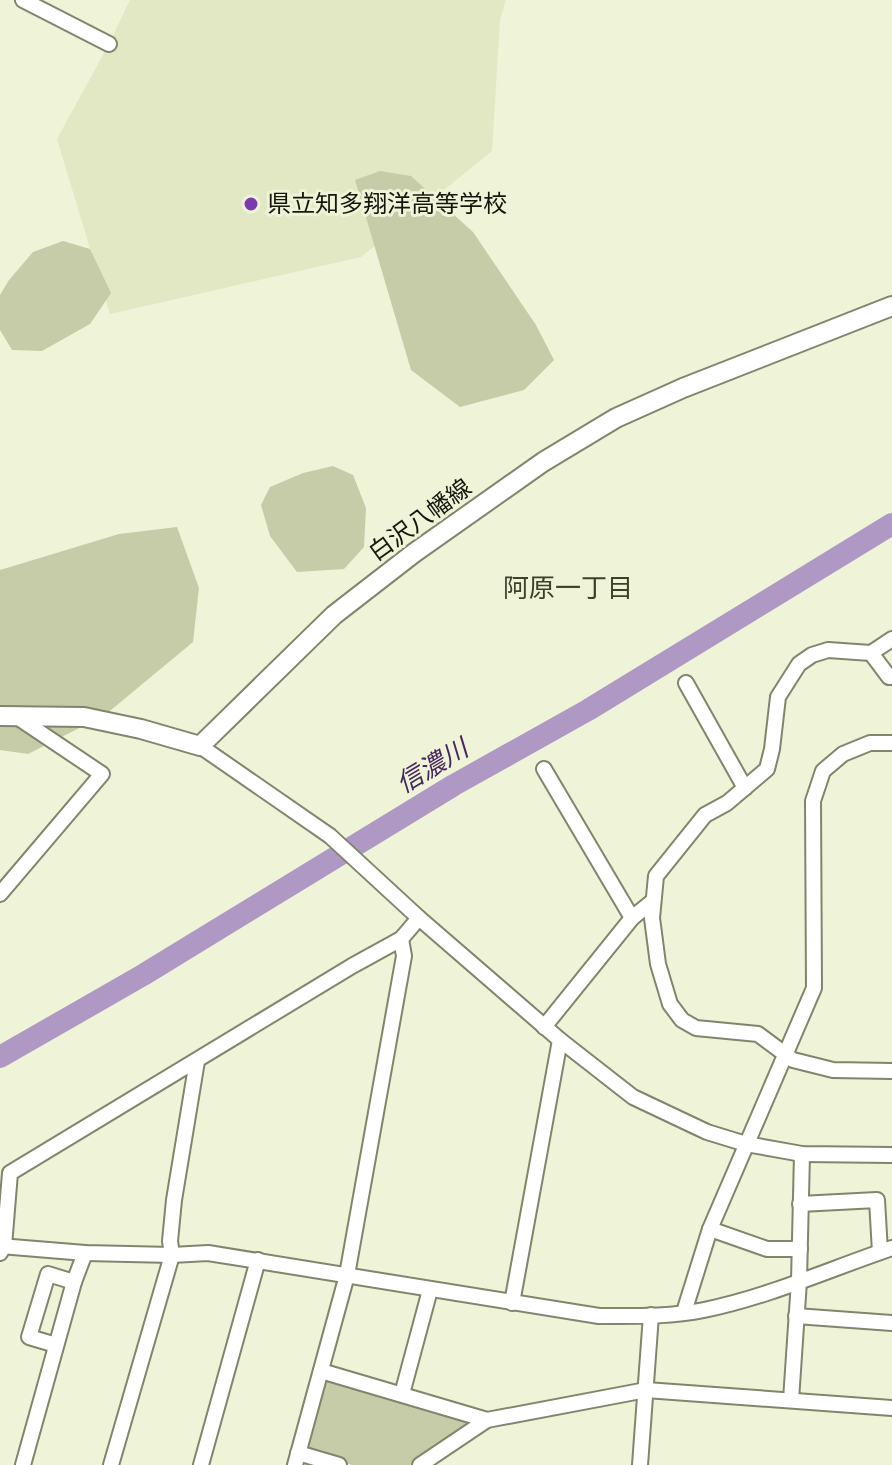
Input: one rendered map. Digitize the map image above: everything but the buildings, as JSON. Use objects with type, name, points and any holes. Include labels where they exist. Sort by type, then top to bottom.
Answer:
[{"type":"main road","name":"白沢八幡線","points":[[200,746],[334,615],[414,553],[543,462],[616,418],[892,306]]},
{"type":"main road","points":[[7,715],[84,717],[200,746]]},
{"type":"street","points":[[23,0],[109,44]]},
{"type":"street","points":[[892,639],[871,653],[828,650],[812,655],[799,664],[778,697],[767,769],[727,803],[705,815],[656,876],[652,918],[658,964],[670,1004],[682,1020],[696,1028],[758,1034],[793,1060],[833,1070],[892,1071]]},
{"type":"street","points":[[871,653],[892,677]]},
{"type":"street","points":[[686,683],[745,788]]},
{"type":"street","points":[[0,894],[102,774],[7,715]]},
{"type":"street","points":[[684,1312],[710,1229],[814,988],[813,801],[823,771],[843,754],[870,743],[892,743]]},
{"type":"street","points":[[200,746],[330,836],[544,1027],[633,1097],[707,1132],[746,1144],[802,1154],[892,1155]]},
{"type":"street","points":[[544,769],[632,918]]},
{"type":"street","points":[[544,1027],[632,918],[653,901]]},
{"type":"street","points":[[419,918],[401,939],[10,1173],[1,1248],[85,1253],[208,1253],[599,1316],[651,1315],[717,1307],[886,1250],[877,1200],[800,1204]]},
{"type":"street","points":[[339,1465],[296,1459],[347,1275],[404,956],[401,939]]},
{"type":"street","points":[[512,1303],[560,1040]]},
{"type":"street","points":[[111,1465],[172,1255],[170,1241],[174,1200],[197,1061]]},
{"type":"street","points":[[791,1400],[799,1281],[802,1154]]},
{"type":"street","points":[[710,1229],[767,1249],[800,1249]]},
{"type":"street","points":[[23,1465],[74,1282],[85,1253]]},
{"type":"street","points":[[201,1465],[258,1260]]},
{"type":"street","points":[[56,1345],[29,1337],[48,1274],[74,1282]]},
{"type":"street","points":[[402,1394],[430,1290]]},
{"type":"street","points":[[640,1465],[651,1315]]},
{"type":"street","points":[[796,1316],[892,1323]]},
{"type":"street","points":[[321,1371],[487,1420]]},
{"type":"street","points":[[420,1465],[487,1420],[646,1390],[892,1408]]},
{"type":"shaded area","name":"県立知多翔洋高等学校","points":[[130,0],[506,0],[500,20],[492,151],[361,257],[110,314],[57,139]]},
{"type":"shaded area","points":[[380,171],[411,176],[473,232],[536,325],[554,360],[524,390],[460,407],[411,370],[355,180]]},
{"type":"shaded area","points":[[63,241],[90,249],[111,293],[90,324],[42,351],[12,350],[0,330],[0,295],[33,252]]},
{"type":"shaded area","points":[[333,466],[353,475],[366,508],[364,547],[344,569],[297,572],[270,536],[261,505],[270,487],[303,473]]},
{"type":"shaded area","points":[[177,527],[199,588],[193,642],[105,715],[28,754],[0,750],[0,570],[119,534]]},
{"type":"shaded area","points":[[328,1380],[467,1419],[468,1423],[410,1465],[352,1465],[309,1453],[304,1448],[324,1383]]},
{"type":"waterway","name":"信濃川","points":[[0,1057],[143,975],[454,785],[588,710],[892,524]]},
{"type":"place","name":"県立知多翔洋高等学校","points":[[251,204]]},
{"type":"district","name":"阿原一丁目","points":[[568,588]]}]
